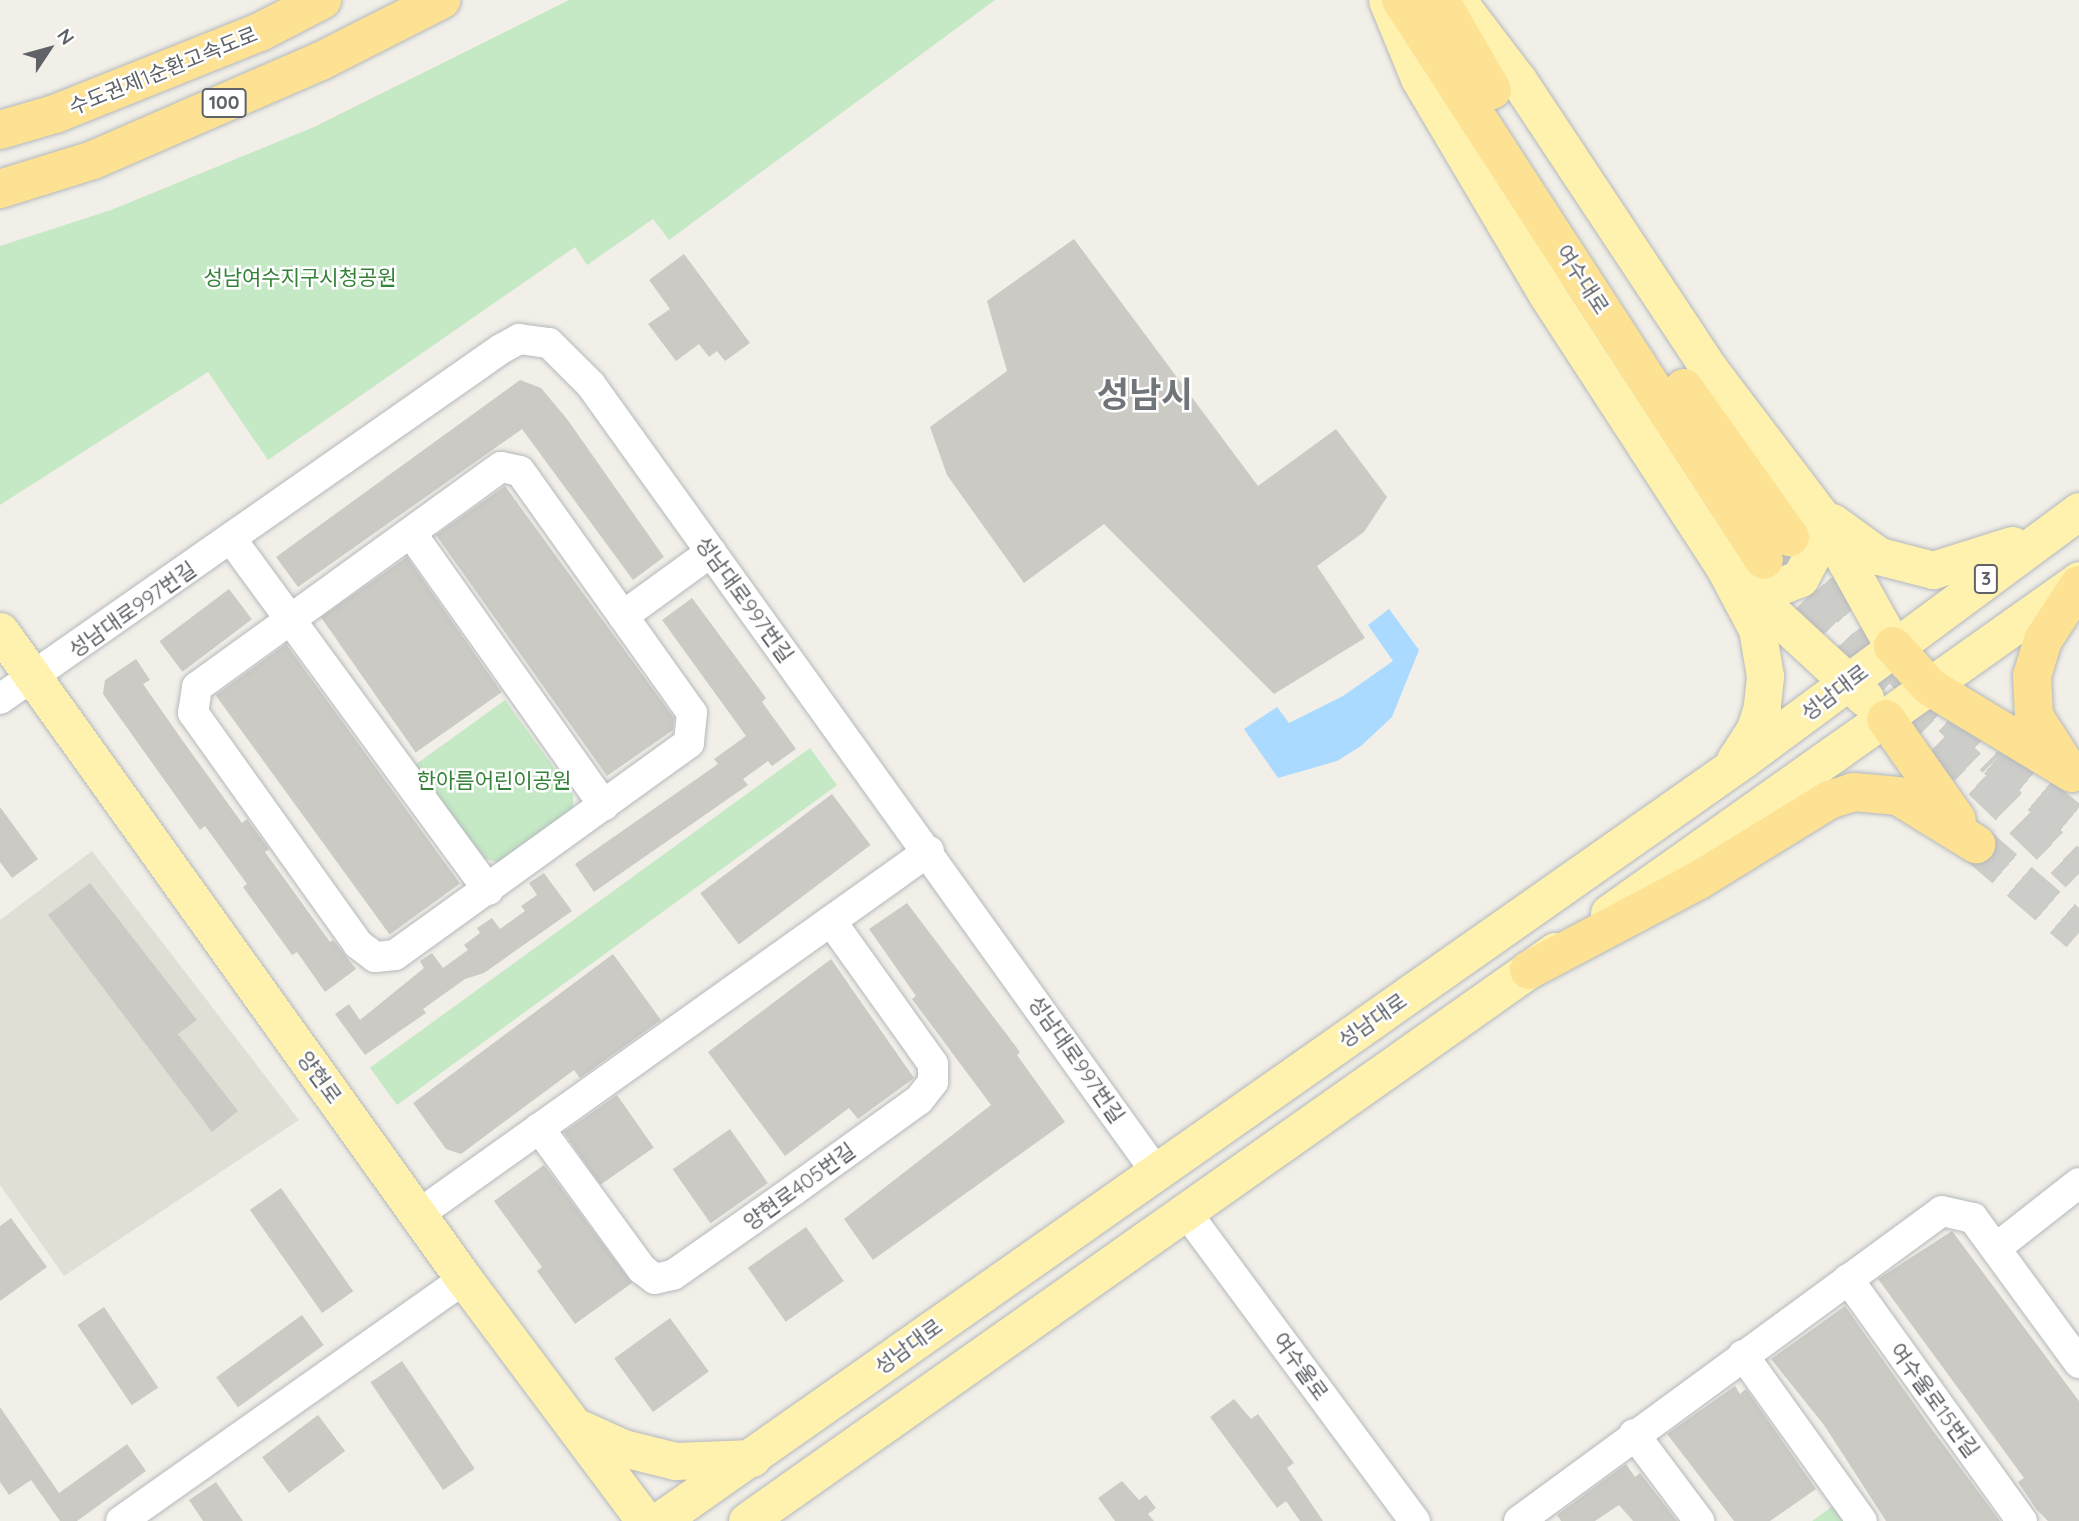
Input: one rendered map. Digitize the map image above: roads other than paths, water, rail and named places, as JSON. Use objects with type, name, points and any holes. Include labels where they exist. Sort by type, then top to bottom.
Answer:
[{"type":"highway","name":"수도권제1순환고속도로","points":[[0,130],[55,114],[260,32],[322,0]]},
{"type":"highway","name":"100","points":[[0,189],[93,160],[321,61],[441,0]]},
{"type":"highway","name":"여수대로","points":[[1401,0],[1777,549],[1708,424],[1467,50],[1440,0]]},
{"type":"highway","points":[[1893,646],[1930,687],[2072,773],[2044,735],[2030,699],[2043,640],[2079,582]]},
{"type":"highway","points":[[1529,970],[1699,880],[1829,800],[1854,792],[1898,796],[1976,844],[1929,786],[1886,719]]},
{"type":"main road","points":[[1387,0],[1419,78],[1541,284],[1724,566],[1757,629],[1765,676],[1755,729],[1718,777]]},
{"type":"main road","points":[[1457,0],[1518,80],[1710,370],[1805,494],[1893,646]]},
{"type":"main road","points":[[1724,566],[1752,585],[1772,589],[1800,578],[1813,560],[1816,539],[1805,494]]},
{"type":"main road","points":[[1805,494],[1862,547],[1908,567],[1950,568],[2065,521]]},
{"type":"main road","name":"성남대로","points":[[659,1521],[1718,777],[2065,521]]},
{"type":"main road","points":[[1724,566],[1849,681],[1886,719]]},
{"type":"main road","points":[[747,1521],[2079,582]]},
{"type":"main road","name":"양현로","points":[[0,631],[464,1279],[645,1521]]},
{"type":"main road","points":[[573,1424],[623,1448],[664,1459],[752,1458]]},
{"type":"main road","points":[[775,1521],[807,1479]]},
{"type":"street","name":"성남대로997번길","points":[[0,699],[232,540],[501,349],[519,339],[534,339],[562,352],[583,375],[929,852],[1156,1172]]},
{"type":"street","points":[[501,467],[520,471],[692,713],[689,743],[395,955],[375,957],[358,944],[192,713],[197,687],[411,533],[501,467]]},
{"type":"street","points":[[411,533],[604,806]]},
{"type":"street","points":[[232,540],[488,890]]},
{"type":"street","points":[[623,615],[711,551]]},
{"type":"street","points":[[419,1214],[929,852]]},
{"type":"street","name":"양현로405번길","points":[[539,1129],[642,1269],[656,1279],[673,1275],[783,1197],[919,1100],[933,1082],[933,1064],[831,921]]},
{"type":"street","points":[[1996,1248],[2079,1183]]},
{"type":"street","points":[[1530,1518],[1634,1434],[1942,1211],[1973,1218],[2079,1363]]},
{"type":"street","name":"여수울로","points":[[1186,1212],[1415,1521]]},
{"type":"street","points":[[121,1521],[464,1279]]},
{"type":"street","name":"여수울로15번길","points":[[1848,1279],[2022,1521]]},
{"type":"street","points":[[1743,1355],[1862,1521]]},
{"type":"street","points":[[1634,1434],[1699,1521]]},
{"type":"water","points":[[1389,609],[1419,650],[1392,717],[1361,746],[1337,761],[1278,778],[1244,729],[1277,707],[1289,723],[1343,696],[1393,661],[1368,625]]},
{"type":"tunnel","points":[[1790,538],[1910,678],[1996,759],[2079,828]]},
{"type":"tunnel","points":[[1764,560],[1858,662],[2079,874]]},
{"type":"tunnel","points":[[1976,844],[2079,933]]},
{"type":"district","name":"성남시","points":[[1145,394]]},
{"type":"park label","name":"성남여수지구시청공원","points":[[300,277]]},
{"type":"park label","name":"한아름어린이공원","points":[[494,780]]}]
